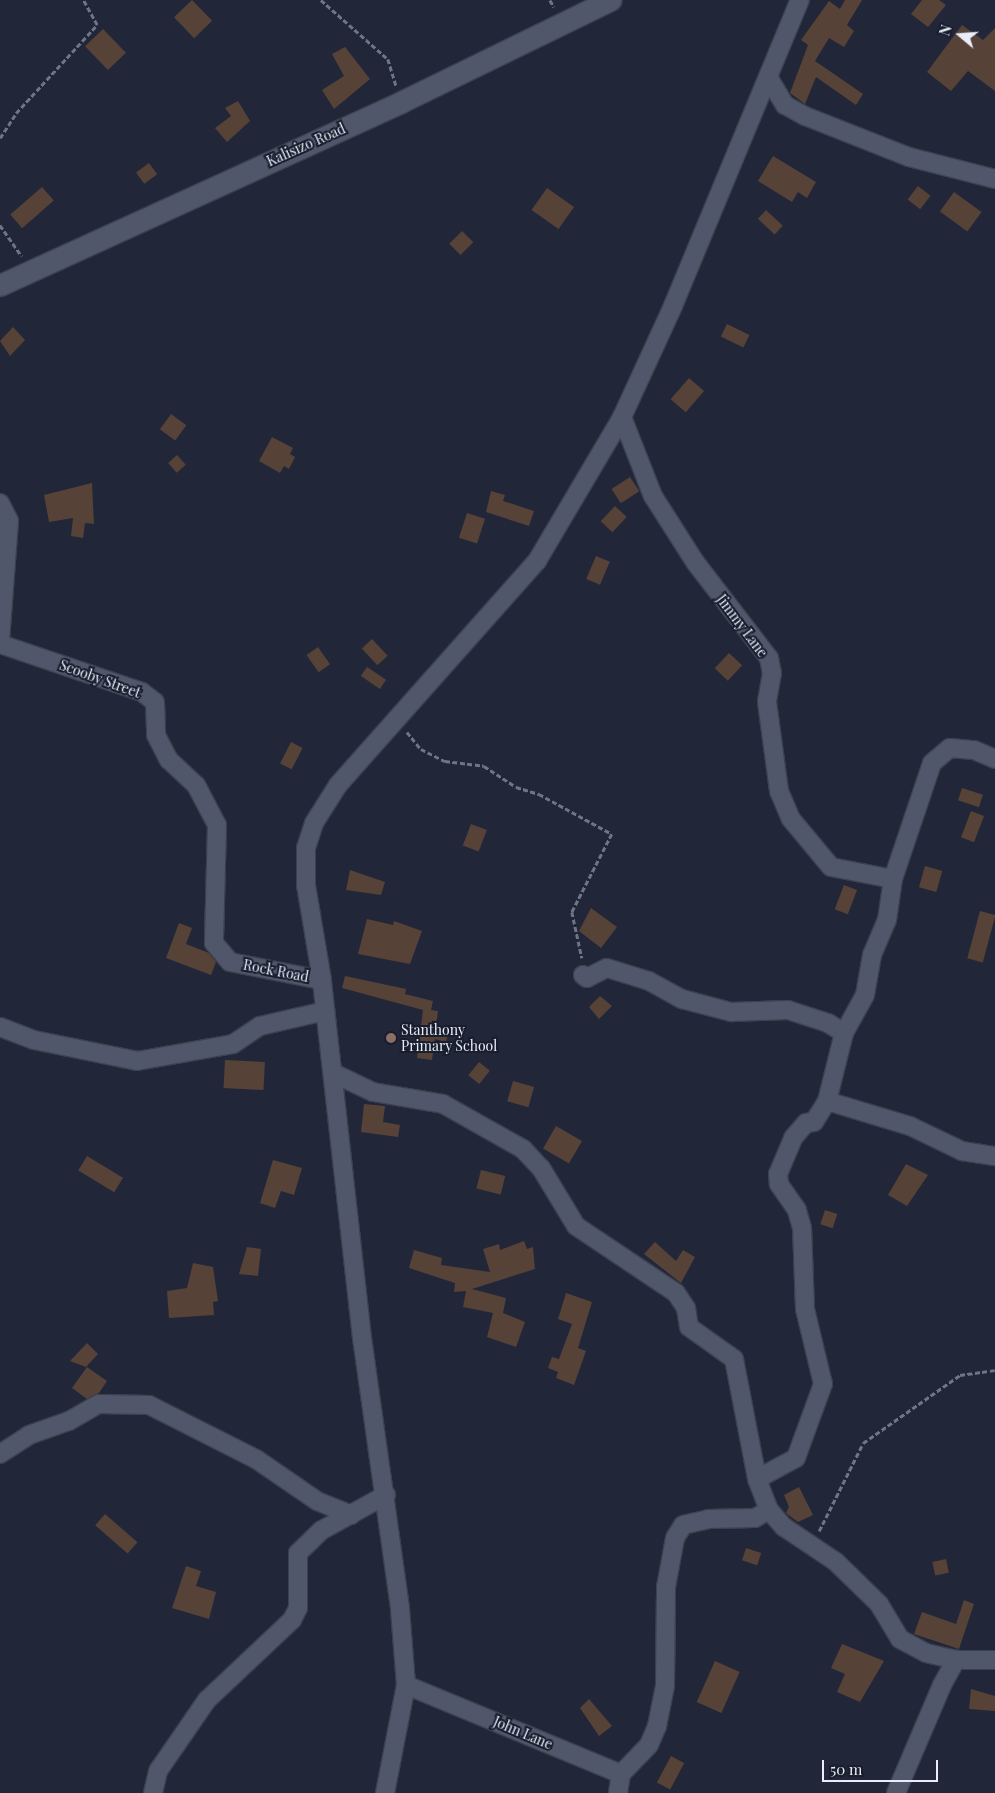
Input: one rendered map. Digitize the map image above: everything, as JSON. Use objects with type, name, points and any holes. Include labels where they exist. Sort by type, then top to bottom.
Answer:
[{"type":"street","name":"Kalisizo Road","points":[[0,285],[401,102],[610,0]]},
{"type":"street","points":[[386,1792],[406,1685],[386,1495],[362,1338],[322,980],[306,886],[306,848],[314,823],[338,784],[397,722],[536,561],[622,417],[800,0]]},
{"type":"street","points":[[768,78],[785,104],[805,116],[910,157],[995,179]]},
{"type":"street","name":"Jimmy Lane","points":[[622,417],[653,496],[695,562],[768,658],[772,674],[767,702],[779,791],[792,819],[831,867],[893,879]]},
{"type":"street","points":[[0,503],[9,521],[0,640]]},
{"type":"street","name":"Scooby Street","points":[[0,644],[142,692],[155,702],[156,735],[165,752],[196,785],[217,825],[214,943],[230,962]]},
{"type":"street","points":[[758,1479],[796,1458],[823,1384],[805,1309],[802,1228],[778,1174],[793,1138],[806,1123],[814,1122],[827,1101],[844,1032],[865,996],[872,955],[887,920],[893,879],[932,763],[950,748],[974,750],[995,759]]},
{"type":"street","name":"Rock Road","points":[[230,962],[322,980]]},
{"type":"street","points":[[583,975],[587,978],[607,968],[619,970],[701,1005],[731,1012],[788,1010],[844,1032]]},
{"type":"street","points":[[0,1027],[34,1040],[137,1061],[233,1044],[260,1026],[325,1011]]},
{"type":"street","points":[[333,1073],[373,1092],[443,1104],[504,1137],[541,1168],[576,1226],[676,1293],[686,1308],[689,1327],[734,1359],[758,1479],[769,1510],[810,1545],[836,1562],[879,1604],[900,1639],[926,1653],[956,1660],[995,1660]]},
{"type":"street","points":[[827,1101],[910,1126],[962,1151],[995,1156]]},
{"type":"street","points":[[0,1454],[29,1435],[70,1421],[99,1404],[149,1405],[256,1460],[317,1501],[351,1515]]},
{"type":"street","points":[[153,1793],[158,1771],[207,1700],[292,1620],[298,1608],[298,1553],[322,1530],[386,1495]]},
{"type":"street","points":[[618,1793],[621,1774],[649,1745],[657,1726],[665,1686],[666,1587],[675,1538],[683,1525],[708,1519],[754,1518],[769,1510]]},
{"type":"street","points":[[896,1793],[942,1684],[956,1660]]},
{"type":"street","name":"John Lane","points":[[406,1685],[621,1774]]},
{"type":"path","points":[[0,138],[16,113],[97,25],[84,0]]},
{"type":"path","points":[[321,0],[388,59],[401,102]]},
{"type":"path","points":[[0,225],[17,252],[36,268]]},
{"type":"path","points":[[397,722],[421,749],[445,762],[484,766],[516,787],[539,794],[612,834],[572,912],[582,944],[583,975]]},
{"type":"path","points":[[810,1545],[834,1508],[863,1443],[960,1375],[995,1370]]},
{"type":"building","points":[[192,0],[212,21],[194,38],[174,17]]},
{"type":"building","points":[[845,0],[862,0],[847,25],[854,31],[844,47],[829,38],[815,61],[863,94],[856,105],[816,77],[805,104],[790,93],[808,45],[801,40],[829,1],[840,9]]},
{"type":"building","points":[[922,0],[939,0],[946,5],[928,27],[911,14]]},
{"type":"building","points":[[962,25],[983,40],[995,28],[995,91],[968,71],[951,91],[927,72]]},
{"type":"building","points":[[103,29],[126,53],[108,70],[85,46]]},
{"type":"building","points":[[345,47],[370,79],[334,109],[322,90],[344,76],[332,54]]},
{"type":"building","points":[[238,101],[250,121],[227,142],[215,128],[231,116],[225,108]]},
{"type":"building","points":[[773,156],[816,182],[807,198],[798,192],[792,202],[758,181]]},
{"type":"building","points":[[149,163],[157,174],[144,184],[136,172]]},
{"type":"building","points":[[918,186],[931,196],[920,209],[908,199]]},
{"type":"building","points":[[42,187],[54,201],[22,228],[10,215]]},
{"type":"building","points":[[547,188],[574,207],[559,229],[532,210]]},
{"type":"building","points":[[954,192],[982,212],[967,231],[940,211]]},
{"type":"building","points":[[766,210],[783,226],[775,234],[758,219]]},
{"type":"building","points":[[462,231],[473,242],[461,255],[449,244]]},
{"type":"building","points":[[727,324],[749,335],[743,348],[721,337]]},
{"type":"building","points":[[13,327],[25,340],[10,356],[0,341]]},
{"type":"building","points":[[689,378],[704,391],[686,412],[671,399]]},
{"type":"building","points":[[171,414],[186,425],[175,441],[160,429]]},
{"type":"building","points":[[272,437],[293,448],[290,454],[295,457],[289,469],[284,466],[280,473],[259,461]]},
{"type":"building","points":[[177,455],[186,465],[177,473],[168,463]]},
{"type":"building","points":[[630,477],[639,491],[621,503],[612,489]]},
{"type":"building","points":[[92,483],[94,524],[85,523],[83,538],[71,536],[73,518],[49,522],[44,495]]},
{"type":"building","points":[[491,491],[505,495],[503,501],[534,511],[529,526],[486,512]]},
{"type":"building","points":[[615,506],[627,517],[612,532],[601,521]]},
{"type":"building","points":[[467,513],[485,519],[477,544],[459,538]]},
{"type":"building","points":[[596,556],[610,562],[600,585],[586,579]]},
{"type":"building","points":[[372,639],[388,656],[377,665],[362,649]]},
{"type":"building","points":[[318,647],[330,664],[319,672],[307,655]]},
{"type":"building","points":[[729,653],[742,665],[728,681],[715,668]]},
{"type":"building","points":[[367,667],[386,680],[380,689],[361,676]]},
{"type":"building","points":[[291,742],[303,748],[292,769],[280,763]]},
{"type":"building","points":[[962,788],[983,795],[979,807],[958,800]]},
{"type":"building","points":[[971,811],[984,816],[974,842],[961,837]]},
{"type":"building","points":[[471,824],[487,830],[479,852],[463,845]]},
{"type":"building","points":[[925,866],[942,871],[936,892],[919,887]]},
{"type":"building","points":[[350,870],[385,882],[381,895],[346,890]]},
{"type":"building","points":[[844,885],[857,890],[848,914],[835,909]]},
{"type":"building","points":[[591,908],[617,927],[601,948],[579,931]]},
{"type":"building","points":[[980,911],[995,915],[983,962],[967,958]]},
{"type":"building","points":[[367,919],[393,925],[394,921],[422,931],[410,964],[358,954]]},
{"type":"building","points":[[179,923],[192,928],[186,944],[209,953],[216,962],[211,975],[166,958]]},
{"type":"building","points":[[345,976],[406,989],[405,994],[433,1001],[431,1010],[438,1011],[436,1026],[449,1030],[446,1042],[435,1039],[432,1060],[417,1058],[423,1010],[342,988]]},
{"type":"building","points":[[600,996],[612,1006],[599,1019],[589,1007]]},
{"type":"building","points":[[225,1060],[265,1062],[263,1090],[224,1088]]},
{"type":"building","points":[[479,1062],[490,1071],[479,1084],[468,1075]]},
{"type":"building","points":[[513,1081],[534,1087],[528,1107],[507,1101]]},
{"type":"building","points":[[364,1104],[385,1106],[383,1122],[400,1125],[398,1137],[361,1132]]},
{"type":"building","points":[[556,1126],[582,1141],[569,1164],[543,1149]]},
{"type":"building","points":[[87,1156],[123,1178],[114,1192],[78,1171]]},
{"type":"building","points":[[273,1160],[302,1168],[294,1195],[281,1191],[275,1208],[260,1203]]},
{"type":"building","points":[[906,1164],[928,1175],[907,1206],[888,1195]]},
{"type":"building","points":[[481,1170],[505,1176],[501,1194],[476,1188]]},
{"type":"building","points":[[825,1210],[837,1214],[833,1228],[820,1224]]},
{"type":"building","points":[[524,1241],[527,1249],[533,1247],[535,1269],[472,1289],[506,1298],[503,1313],[525,1322],[516,1347],[487,1337],[493,1313],[463,1307],[466,1291],[454,1292],[455,1283],[409,1268],[414,1250],[442,1258],[441,1265],[490,1272],[483,1249],[499,1244],[500,1250]]},
{"type":"building","points":[[655,1242],[676,1261],[683,1250],[695,1257],[681,1283],[644,1254]]},
{"type":"building","points":[[247,1247],[261,1249],[258,1276],[239,1274]]},
{"type":"building","points":[[193,1263],[213,1267],[218,1301],[213,1302],[214,1315],[169,1318],[167,1291],[187,1288]]},
{"type":"building","points":[[566,1293],[592,1302],[578,1348],[586,1351],[574,1385],[556,1378],[558,1372],[548,1368],[552,1357],[559,1359],[572,1324],[558,1319]]},
{"type":"building","points":[[87,1343],[98,1354],[86,1367],[70,1361]]},
{"type":"building","points":[[87,1367],[107,1381],[99,1393],[87,1399],[72,1388]]},
{"type":"building","points":[[799,1487],[813,1515],[798,1522],[786,1513],[789,1507],[784,1495]]},
{"type":"building","points":[[105,1514],[137,1542],[128,1554],[95,1525]]},
{"type":"building","points":[[746,1548],[761,1553],[757,1565],[742,1560]]},
{"type":"building","points":[[946,1559],[949,1573],[935,1576],[932,1562]]},
{"type":"building","points":[[186,1566],[201,1571],[196,1586],[216,1592],[209,1619],[172,1608]]},
{"type":"building","points":[[964,1600],[974,1604],[959,1649],[914,1634],[922,1612],[956,1624]]},
{"type":"building","points":[[842,1644],[884,1661],[860,1702],[837,1692],[845,1674],[831,1668]]},
{"type":"building","points":[[715,1661],[740,1672],[721,1713],[697,1702]]},
{"type":"building","points":[[971,1689],[995,1696],[995,1711],[969,1709]]},
{"type":"building","points":[[589,1699],[612,1726],[599,1736],[580,1708]]},
{"type":"building","points":[[671,1756],[684,1763],[670,1790],[657,1782]]},
{"type":"place","name":"Stanthony Primary School","points":[[391,1038]]}]
